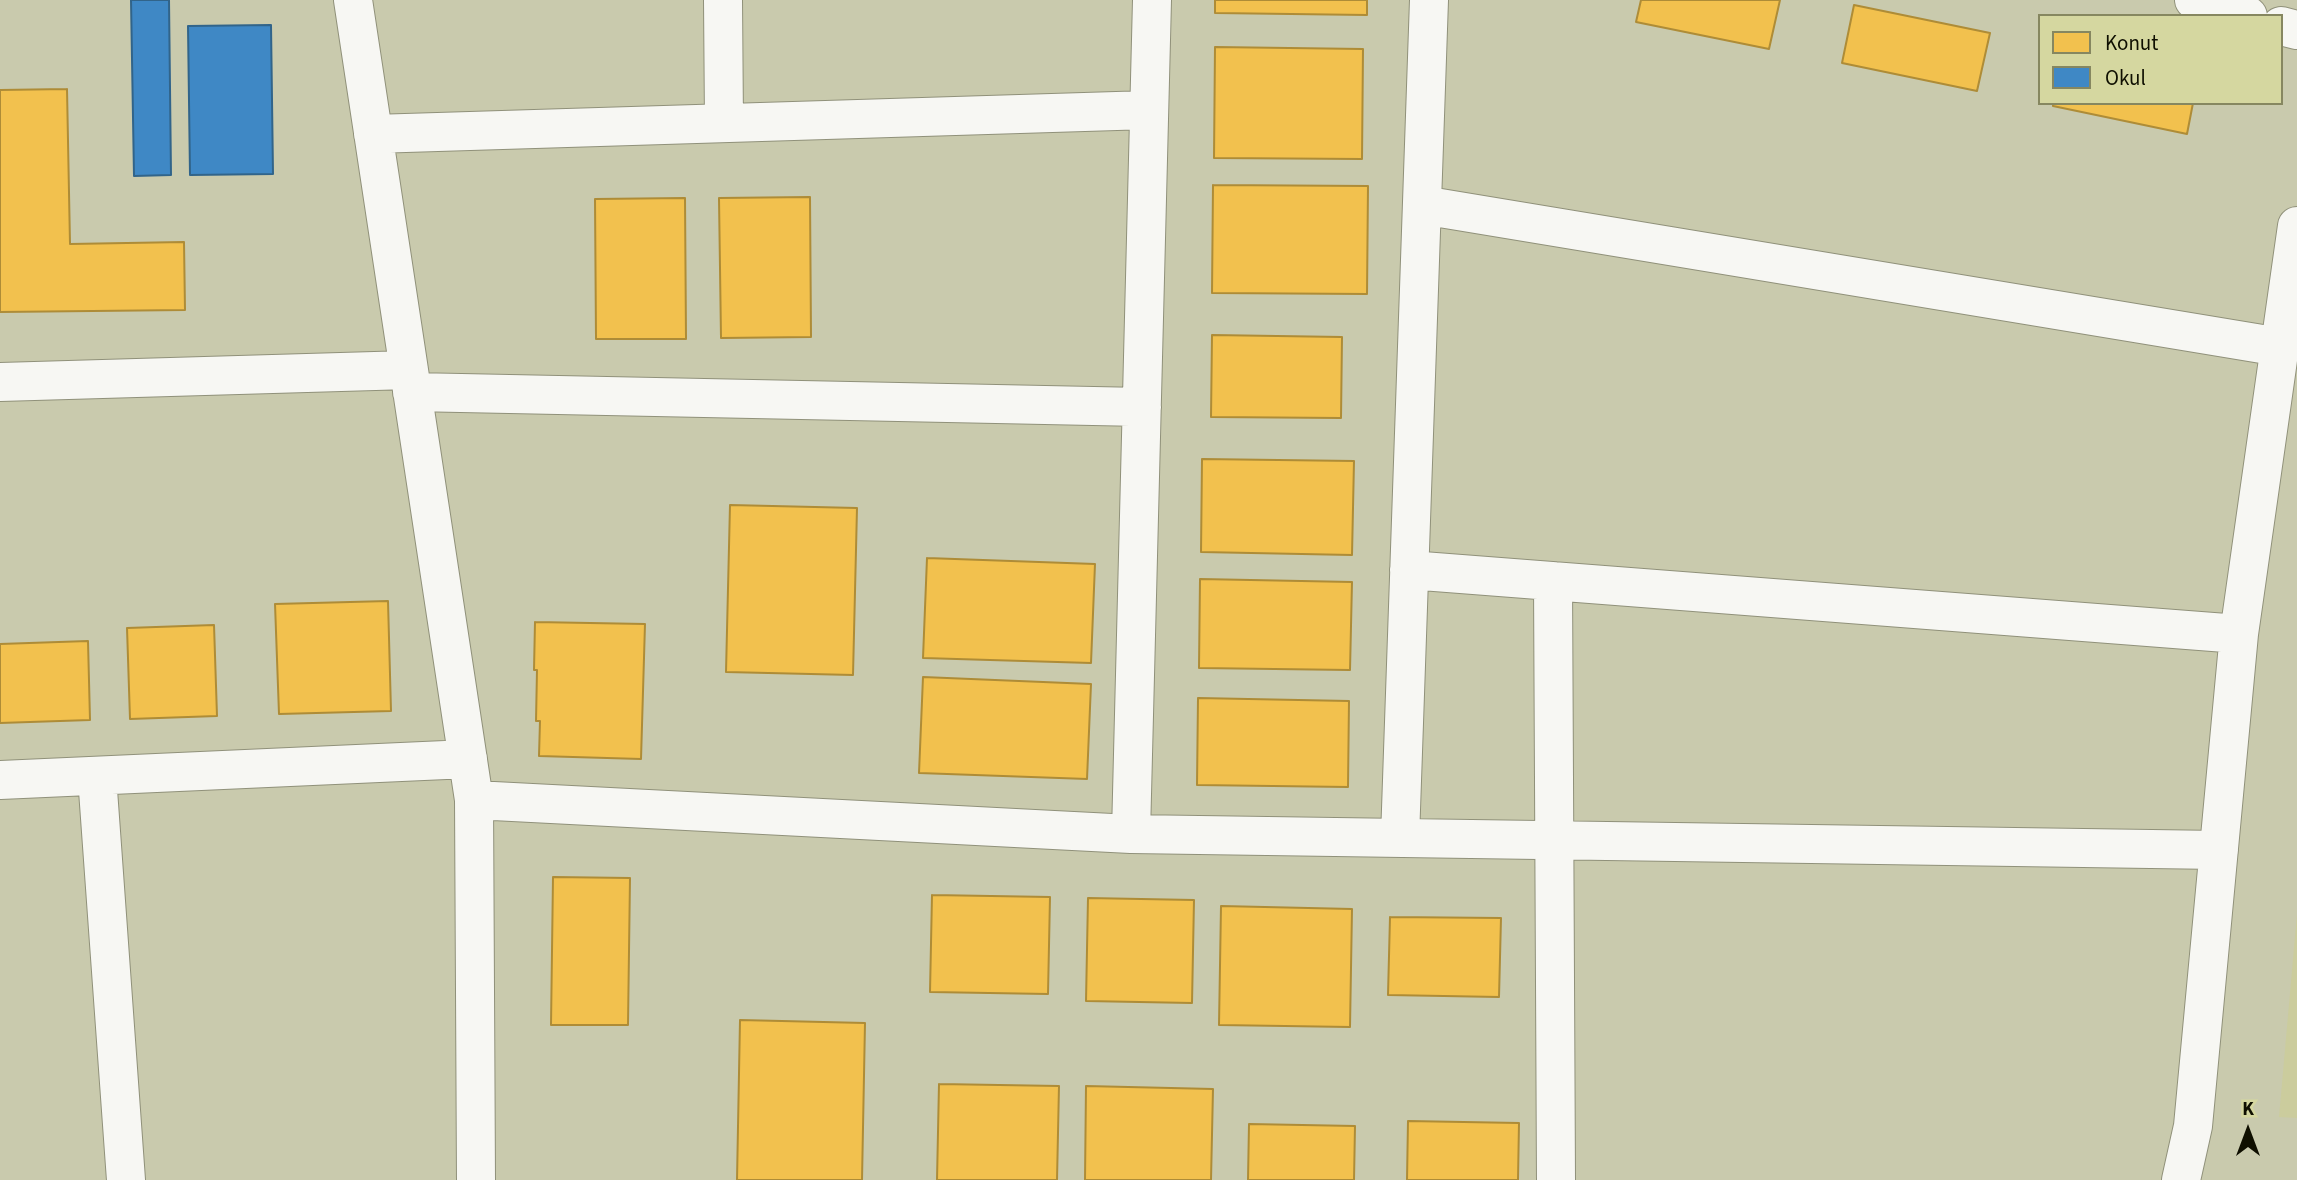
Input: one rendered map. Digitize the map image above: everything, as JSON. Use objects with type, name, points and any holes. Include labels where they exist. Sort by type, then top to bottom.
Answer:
[{"type":"street","points":[[353,0],[474,800],[476,1180]]},
{"type":"street","points":[[723,0],[724,123]]},
{"type":"street","points":[[1131,834],[1152,0]]},
{"type":"street","points":[[1401,838],[1429,0]]},
{"type":"street","points":[[2194,0],[2241,14]]},
{"type":"street","points":[[373,134],[1149,110]]},
{"type":"street","points":[[1422,205],[2280,348]]},
{"type":"street","points":[[2181,1180],[2193,1126],[2239,634],[2297,226]]},
{"type":"street","points":[[0,382],[411,381],[1142,407]]},
{"type":"street","points":[[1409,570],[2239,634]]},
{"type":"street","points":[[1553,581],[1556,1180]]},
{"type":"street","points":[[0,780],[468,759]]},
{"type":"street","points":[[97,776],[126,1180]]},
{"type":"street","points":[[474,800],[1131,834],[2219,850]]},
{"type":"street","points":[[2193,1126],[2204,1180]]},
{"type":"shaded area","points":[[2297,914],[2297,1118],[2279,1117]]},
{"type":"building: Konut","points":[[1215,0],[1367,0],[1367,15],[1215,13]]},
{"type":"building: Konut","points":[[1641,0],[1780,0],[1769,49],[1636,22]]},
{"type":"building: Konut","points":[[1854,5],[1990,33],[1977,91],[1842,63]]},
{"type":"building: Konut","points":[[1215,47],[1363,49],[1362,159],[1214,158]]},
{"type":"building: Konut","points":[[67,89],[70,244],[184,242],[185,310],[0,312],[0,90]]},
{"type":"building: Konut","points":[[2053,105],[2193,105],[2187,134]]},
{"type":"building: Konut","points":[[1213,185],[1368,186],[1367,294],[1212,293]]},
{"type":"building: Konut","points":[[810,197],[811,337],[721,338],[719,198]]},
{"type":"building: Konut","points":[[685,198],[686,339],[596,339],[595,199]]},
{"type":"building: Konut","points":[[1212,335],[1342,337],[1341,418],[1211,417]]},
{"type":"building: Konut","points":[[1202,459],[1354,461],[1352,555],[1201,552]]},
{"type":"building: Konut","points":[[730,505],[857,508],[853,675],[726,672]]},
{"type":"building: Konut","points":[[927,558],[1095,564],[1091,663],[923,658]]},
{"type":"building: Konut","points":[[1200,579],[1352,582],[1350,670],[1199,668]]},
{"type":"building: Konut","points":[[388,601],[391,711],[279,714],[275,604]]},
{"type":"building: Konut","points":[[535,622],[645,624],[641,759],[539,756],[540,721],[536,721],[537,670],[534,670]]},
{"type":"building: Konut","points":[[214,625],[217,716],[130,719],[127,628]]},
{"type":"building: Konut","points":[[88,641],[90,720],[0,723],[0,644]]},
{"type":"building: Konut","points":[[923,677],[1091,684],[1087,779],[919,773]]},
{"type":"building: Konut","points":[[1198,698],[1349,701],[1348,787],[1197,785]]},
{"type":"building: Konut","points":[[553,877],[630,878],[628,1025],[551,1025]]},
{"type":"building: Konut","points":[[932,895],[1050,897],[1048,994],[930,992]]},
{"type":"building: Konut","points":[[1088,898],[1194,900],[1192,1003],[1086,1001]]},
{"type":"building: Konut","points":[[1221,906],[1352,909],[1350,1027],[1219,1025]]},
{"type":"building: Konut","points":[[1390,917],[1501,918],[1499,997],[1388,995]]},
{"type":"building: Konut","points":[[740,1020],[865,1023],[862,1180],[737,1180]]},
{"type":"building: Konut","points":[[939,1084],[1059,1086],[1057,1180],[937,1180]]},
{"type":"building: Konut","points":[[1086,1086],[1213,1089],[1211,1180],[1085,1180]]},
{"type":"building: Konut","points":[[1408,1121],[1519,1123],[1518,1180],[1407,1180]]},
{"type":"building: Konut","points":[[1249,1124],[1355,1126],[1354,1180],[1248,1180]]},
{"type":"building: Okul","points":[[131,0],[169,0],[171,175],[134,176]]},
{"type":"building: Okul","points":[[271,25],[273,174],[190,175],[188,26]]}]
